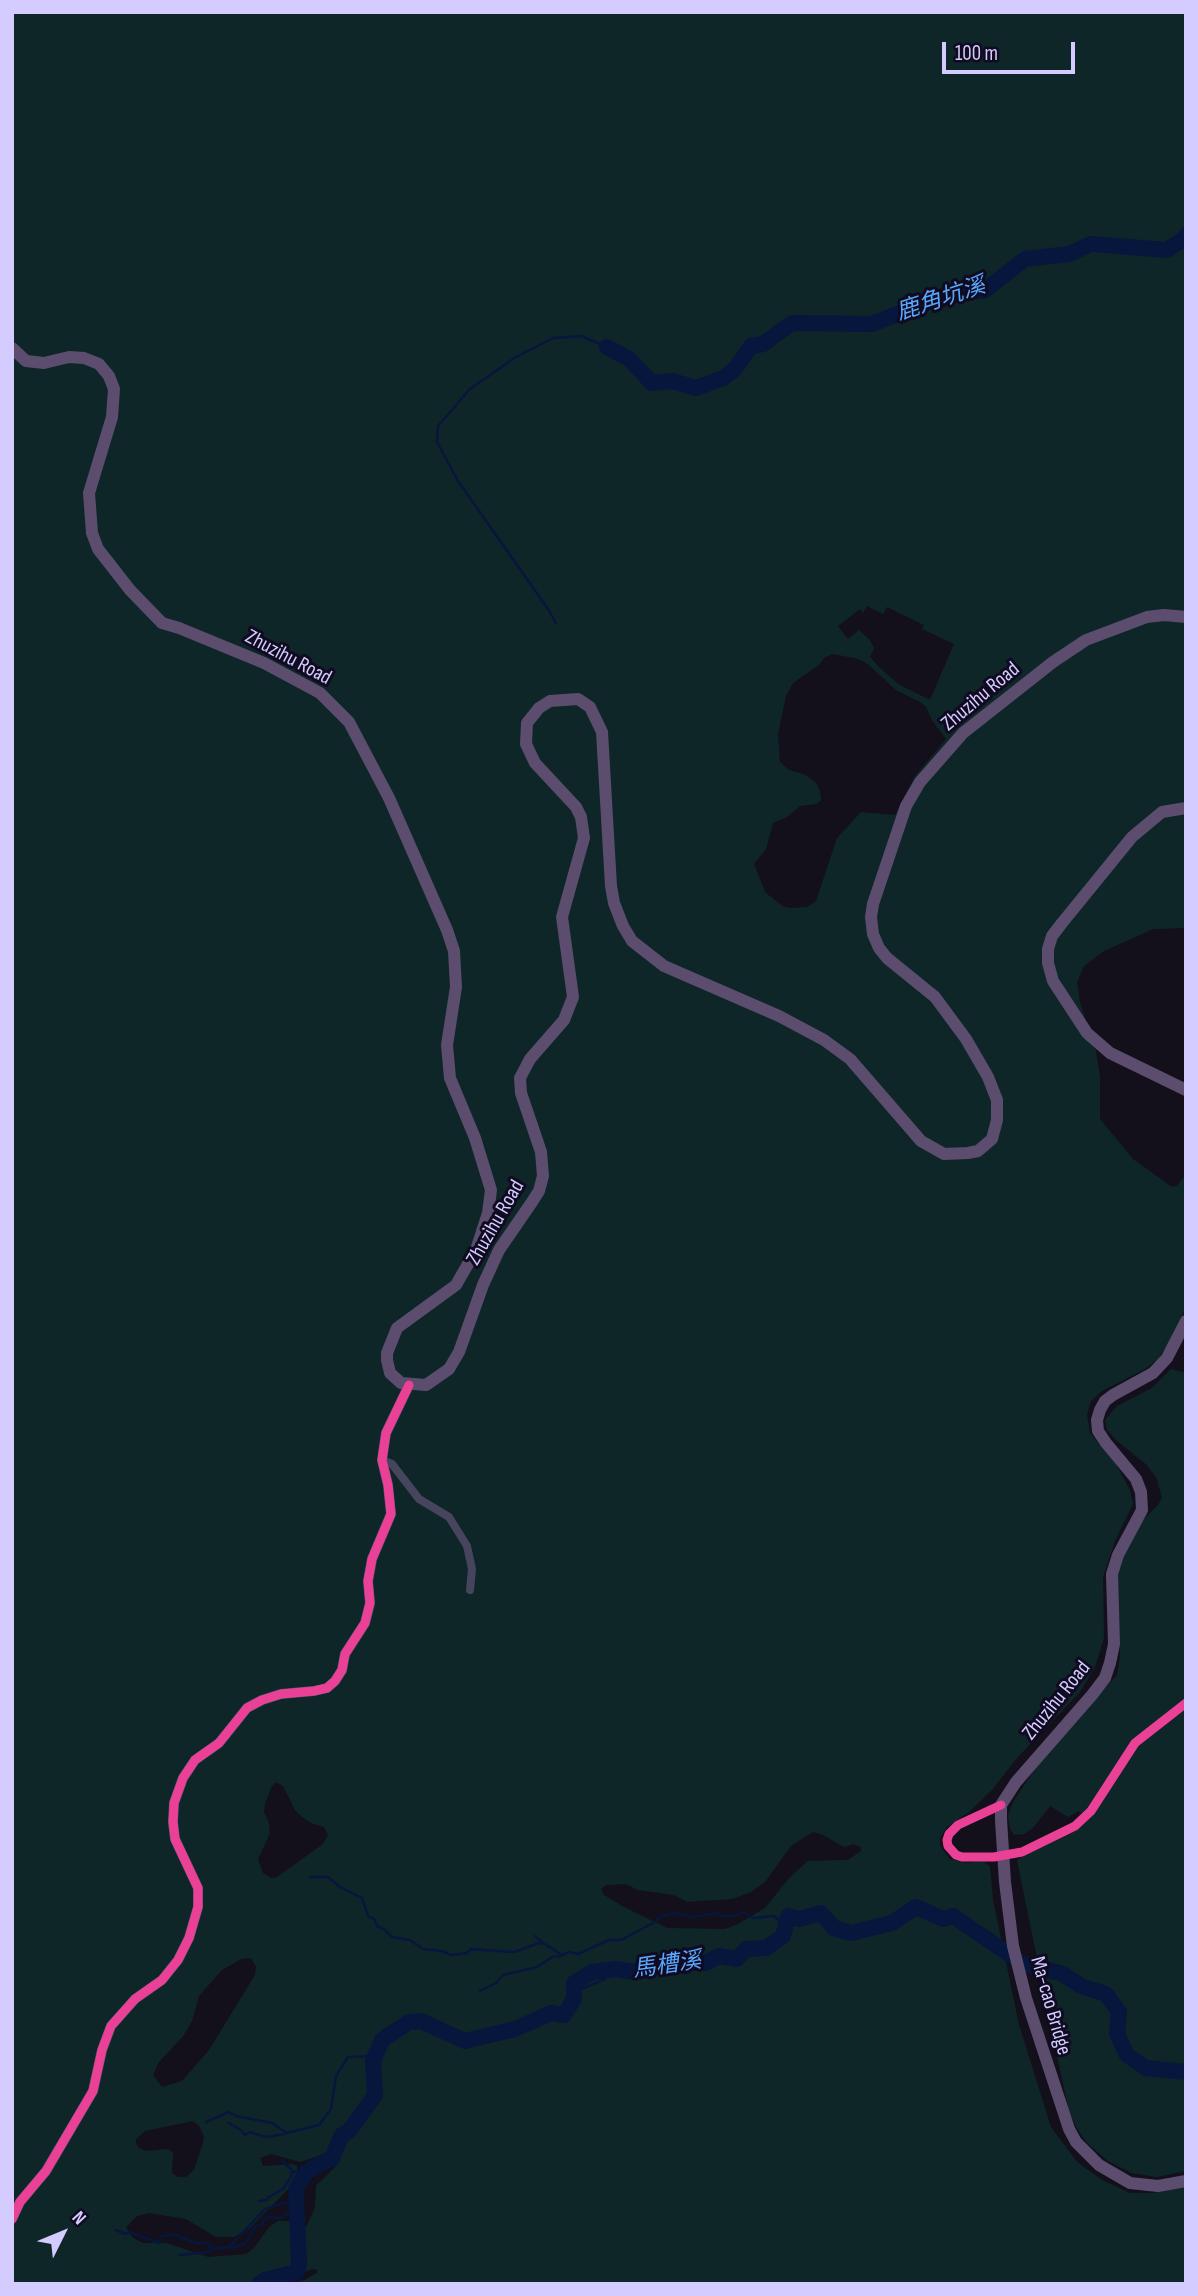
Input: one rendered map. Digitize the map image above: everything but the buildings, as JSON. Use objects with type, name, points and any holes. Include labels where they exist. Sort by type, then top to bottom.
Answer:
[{"type":"main road","name":"Zhuzihu Road","points":[[12,348],[26,361],[44,363],[69,357],[84,358],[99,364],[109,376],[114,390],[112,417],[89,493],[92,533],[98,549],[130,590],[162,623],[264,663],[320,693],[349,722],[395,810],[447,930],[454,951],[456,987],[447,1045],[450,1078],[475,1138],[491,1190],[488,1213],[475,1250],[456,1285],[397,1328],[387,1360],[395,1380],[409,1385],[426,1385],[449,1370],[459,1352],[483,1285],[499,1250],[533,1202],[543,1176],[541,1152],[521,1093],[520,1079],[530,1059],[564,1020],[573,997],[562,917],[584,838],[581,817],[576,807],[535,763],[526,744],[527,723],[539,708],[550,701],[578,699],[590,707],[602,733],[611,886],[614,903],[632,941],[664,966],[779,1016],[824,1040],[850,1059],[921,1141],[944,1154],[956,1155],[978,1150],[992,1139],[997,1121],[997,1100],[988,1077],[941,1005],[887,958],[873,934],[873,904],[906,806],[920,782],[963,733],[1053,662],[1086,640],[1147,617],[1186,617]]},
{"type":"main road","points":[[1186,808],[1162,812],[1132,837],[1052,936],[1048,963],[1053,981],[1087,1033],[1110,1053],[1186,1090]]},
{"type":"main road","name":"Zhuzihu Road","points":[[1001,1820],[1002,1805],[1016,1782],[1105,1678],[1114,1644],[1112,1574],[1118,1555],[1142,1510],[1141,1492],[1127,1466],[1098,1431],[1097,1420],[1105,1401],[1153,1373],[1167,1358],[1186,1321]]},
{"type":"main road","name":"Ma-cao Bridge","points":[[1001,1820],[1004,1882],[1013,1945],[1026,1998],[1060,2104],[1076,2142],[1099,2165],[1130,2183],[1158,2186],[1186,2181]]},
{"type":"street","points":[[12,2219],[20,2202],[46,2172],[93,2091],[102,2050],[111,2026],[135,1999],[162,1980],[178,1960],[190,1938],[198,1907],[198,1888],[175,1839],[173,1822],[174,1803],[183,1778],[195,1760],[219,1743],[247,1708],[281,1694],[327,1688],[342,1670],[345,1654],[365,1623],[370,1602],[368,1581],[372,1559],[391,1514],[382,1460],[386,1433],[409,1385]]},
{"type":"street","points":[[382,1460],[392,1464],[419,1499],[449,1517],[467,1546],[472,1569],[470,1590]]},
{"type":"street","points":[[1002,1805],[958,1825],[949,1834],[948,1846],[956,1855],[993,1857],[1022,1852],[1075,1826],[1091,1811],[1135,1743],[1186,1703]]},
{"type":"green space","points":[[12,12],[1186,12],[1186,928],[1153,929],[1104,951],[1084,966],[1077,982],[1080,1002],[1096,1052],[1100,1076],[1100,1119],[1133,1159],[1172,1187],[1177,1186],[1186,1174],[1186,1306],[1170,1341],[1158,1359],[1145,1369],[1102,1391],[1091,1401],[1087,1415],[1090,1433],[1116,1464],[1130,1490],[1133,1504],[1115,1541],[1103,1577],[1104,1638],[1095,1667],[1080,1692],[1017,1758],[992,1790],[969,1812],[947,1827],[940,1838],[940,1846],[950,1859],[966,1863],[982,1861],[990,1866],[993,1900],[1019,2025],[1051,2127],[1077,2162],[1102,2180],[1130,2193],[1152,2193],[1186,2187],[1186,2284],[297,2284],[317,2273],[317,2270],[313,2269],[265,2284],[12,2284]],"holes":[[[867,606],[883,614],[887,607],[924,625],[922,629],[954,644],[930,700],[898,684],[881,669],[870,657],[874,648],[870,640],[859,630],[848,639],[838,626],[860,609],[863,613]],[[833,654],[859,659],[896,690],[926,707],[946,739],[915,776],[895,815],[861,812],[837,838],[816,901],[807,907],[790,908],[782,906],[765,892],[754,864],[766,849],[773,823],[787,817],[800,806],[817,804],[821,800],[816,783],[806,775],[789,770],[780,762],[778,734],[786,696],[793,683],[819,665],[825,657]],[[276,1782],[283,1786],[295,1810],[311,1823],[324,1827],[328,1835],[323,1844],[277,1877],[271,1878],[263,1873],[258,1859],[270,1833],[264,1812],[265,1803]],[[813,1832],[844,1847],[853,1844],[861,1847],[861,1851],[848,1860],[808,1861],[790,1877],[765,1908],[725,1929],[667,1928],[624,1907],[604,1895],[601,1889],[606,1885],[626,1884],[638,1890],[674,1895],[687,1902],[732,1899],[751,1892],[765,1882],[791,1846]],[[251,1958],[256,1967],[255,1975],[209,2050],[182,2081],[162,2087],[153,2075],[159,2062],[184,2035],[192,2021],[199,1996],[222,1970],[241,1959]],[[193,2121],[204,2136],[194,2170],[186,2177],[178,2177],[172,2173],[173,2152],[168,2149],[146,2151],[139,2148],[136,2139],[145,2131]],[[330,2152],[338,2156],[336,2166],[316,2186],[315,2208],[306,2227],[291,2221],[278,2221],[269,2227],[254,2248],[246,2254],[208,2257],[167,2243],[143,2243],[133,2238],[126,2227],[137,2216],[149,2213],[186,2219],[216,2237],[234,2237],[249,2229],[297,2180],[297,2166],[263,2166],[260,2158],[271,2154],[300,2162]]]},
{"type":"green space","points":[[1171,1369],[1186,1373],[1186,2171],[1156,2177],[1132,2173],[1108,2161],[1087,2143],[1076,2127],[1069,2111],[1020,1875],[1017,1860],[1084,1822],[1082,1814],[1079,1811],[1068,1817],[1050,1806],[1033,1828],[1024,1834],[1014,1835],[1008,1816],[1013,1802],[1043,1757],[1117,1675],[1120,1657],[1117,1568],[1140,1523],[1162,1498],[1157,1479],[1147,1465],[1116,1440],[1107,1430],[1105,1420],[1117,1406],[1152,1388]]},
{"type":"waterway","name":"鹿角坑溪","points":[[607,347],[629,359],[652,383],[672,381],[696,388],[723,378],[735,369],[751,346],[763,344],[792,323],[872,324],[958,290],[984,291],[1025,259],[1069,254],[1091,244],[1167,250],[1186,235]]},
{"type":"waterway","name":"鹿角坑溪","points":[[556,623],[458,481],[437,442],[438,426],[470,389],[516,357],[553,338],[581,336],[607,347]]},
{"type":"waterway","points":[[310,1877],[328,1877],[340,1887],[362,1898],[368,1916],[392,1937],[410,1940],[423,1949],[451,1955],[467,1953],[471,1949],[514,1952],[539,1943],[562,1955],[569,1952],[578,1954],[609,1940],[621,1940],[660,1917],[673,1913],[692,1917],[717,1913],[734,1916],[742,1912],[753,1918],[774,1916],[785,1926]]},
{"type":"waterway","name":"馬槽溪","points":[[259,2284],[297,2272],[299,2263],[296,2189],[306,2172],[332,2158],[342,2135],[349,2131],[375,2095],[373,2061],[382,2040],[409,2022],[421,2021],[465,2041],[515,2029],[551,2013],[564,2015],[574,1999],[574,1983],[592,1972],[616,1969],[634,1972],[656,1964],[669,1968],[679,1963],[705,1963],[719,1956],[737,1959],[746,1949],[766,1948],[783,1936],[788,1916],[799,1919],[821,1913],[834,1928],[851,1933],[892,1923],[916,1907],[943,1919],[953,1916],[1022,1963],[1063,1974],[1081,1986],[1106,1994],[1119,2012],[1117,2034],[1127,2055],[1146,2068],[1186,2072]]},
{"type":"waterway","points":[[535,1936],[543,1943]]},
{"type":"waterway","points":[[480,1991],[496,1983],[503,1975],[537,1967],[552,1957],[561,1956]]},
{"type":"waterway","points":[[574,1999],[582,1989],[605,1979],[608,1970]]},
{"type":"waterway","points":[[206,2122],[229,2112],[236,2116],[272,2123],[287,2133],[319,2125],[331,2109],[336,2076],[348,2057],[375,2056]]},
{"type":"waterway","points":[[229,2123],[245,2135],[250,2132],[266,2137],[285,2134]]},
{"type":"waterway","points":[[281,2160],[291,2169]]},
{"type":"waterway","points":[[259,2201],[267,2200],[283,2189],[292,2171],[305,2174]]},
{"type":"waterway","points":[[116,2230],[125,2234],[130,2232],[158,2243],[161,2236],[176,2235],[196,2243],[207,2243],[212,2249],[229,2247],[265,2209],[284,2203],[297,2205]]},
{"type":"waterway","points":[[229,2247],[246,2243],[255,2227],[262,2224],[266,2217],[282,2218],[285,2214],[298,2213]]},
{"type":"waterway","points":[[179,2255],[209,2252],[212,2249]]},
{"type":"waterway","points":[[297,2272],[301,2284]]},
{"type":"cycle path","points":[[12,2219],[20,2202],[46,2171],[93,2091],[102,2050],[111,2026],[135,1999],[162,1980],[178,1960],[189,1938],[198,1907],[198,1888],[175,1839],[173,1822],[174,1803],[183,1778],[195,1760],[219,1743],[247,1708],[281,1694],[327,1688],[342,1670],[345,1654],[365,1623],[370,1603],[368,1581],[372,1559],[391,1514],[382,1460],[386,1433],[409,1385]]},
{"type":"cycle path","points":[[1001,1805],[958,1825],[949,1834],[948,1846],[956,1855],[994,1857],[1022,1852],[1075,1826],[1091,1811],[1135,1743],[1186,1703]]}]
